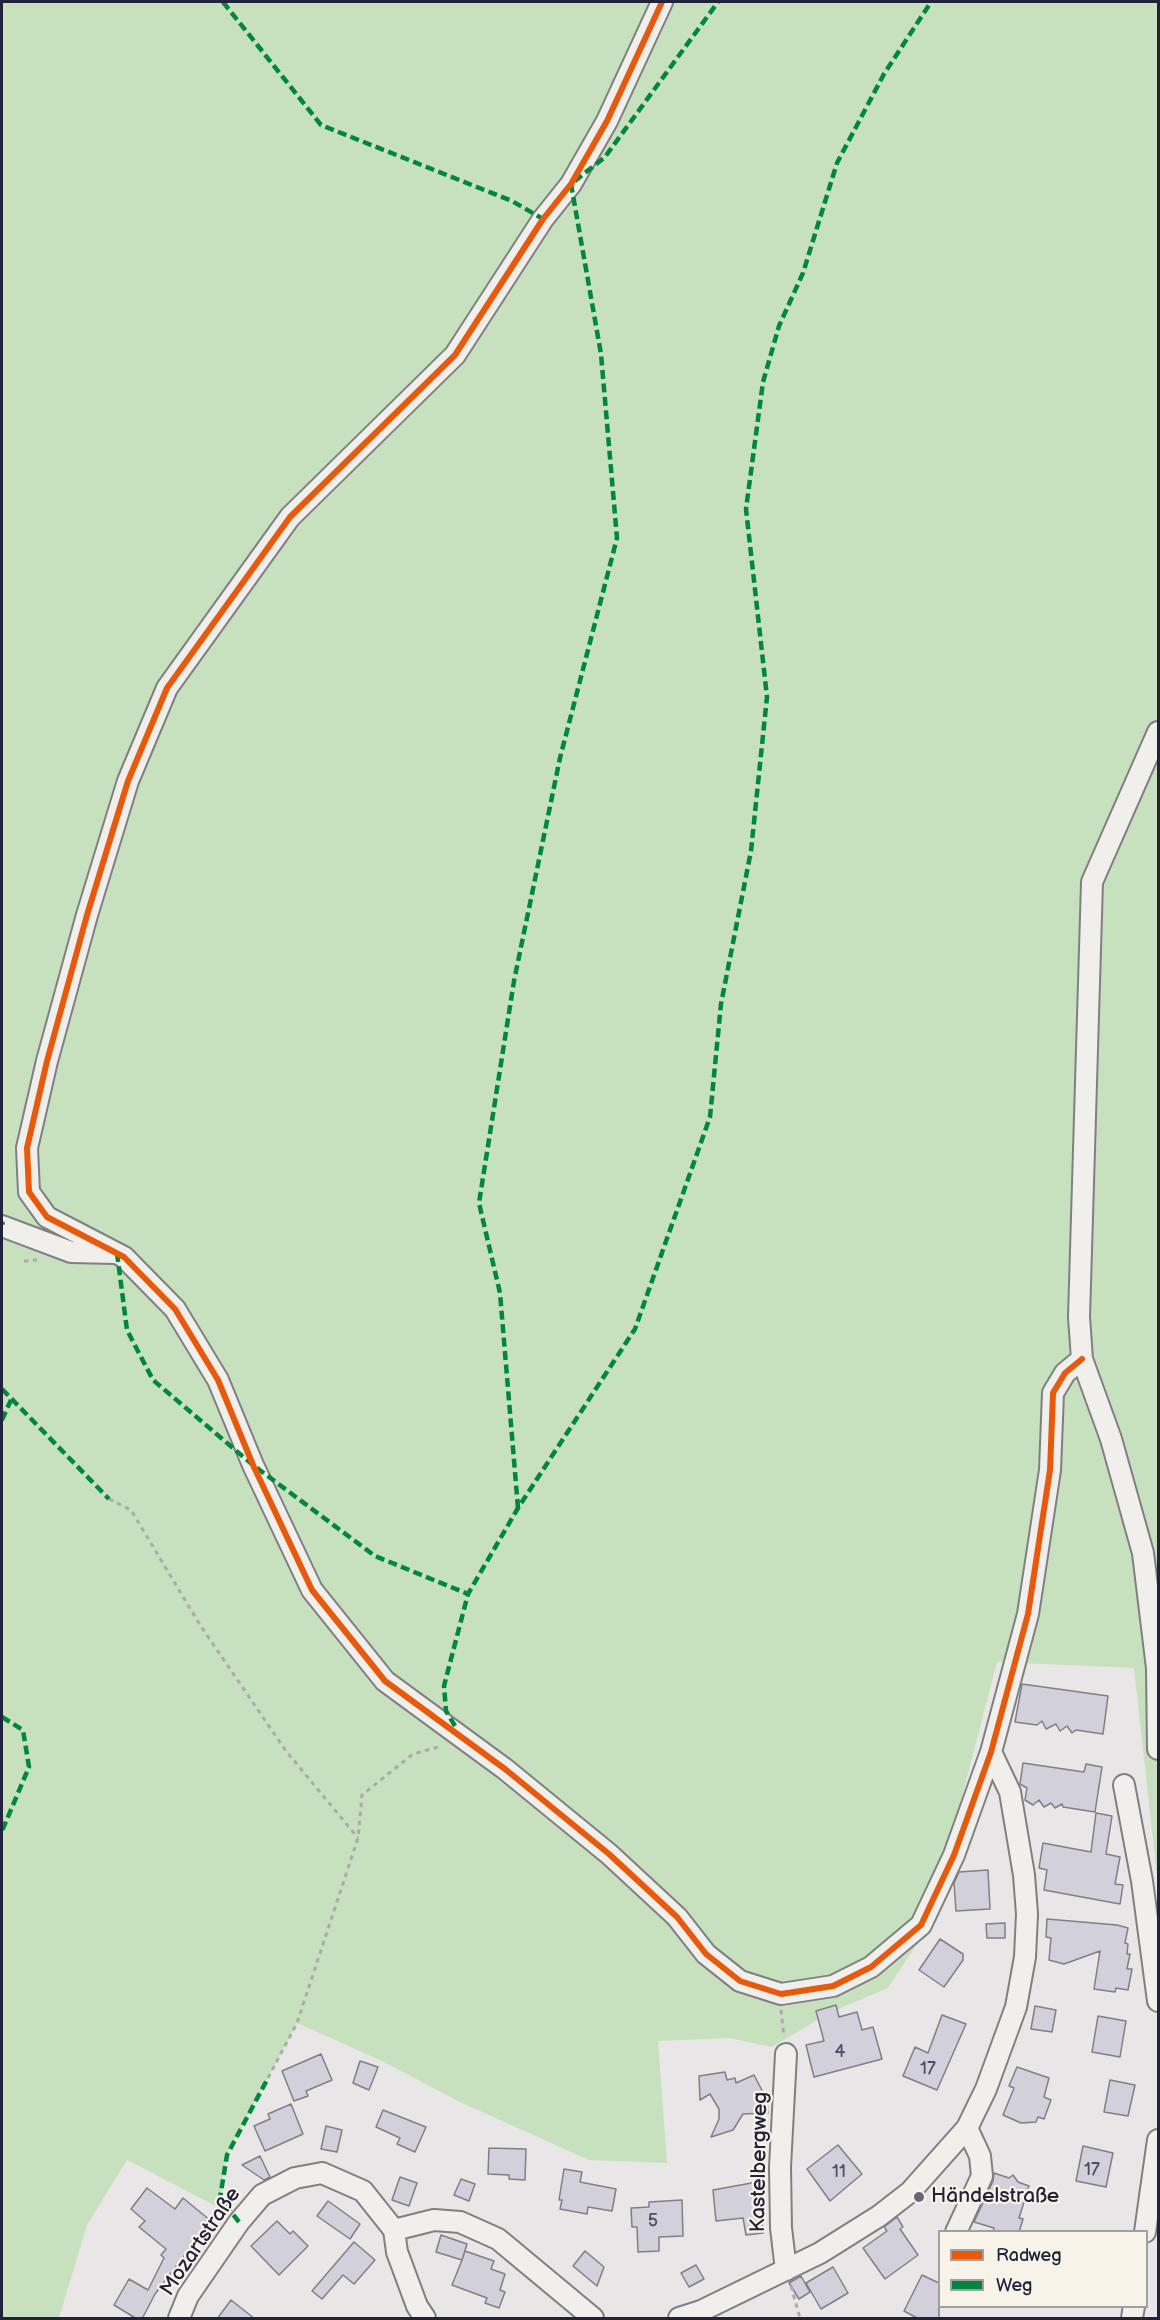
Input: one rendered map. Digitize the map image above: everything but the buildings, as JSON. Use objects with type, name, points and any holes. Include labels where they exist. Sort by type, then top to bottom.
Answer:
[{"type":"street","points":[[662,2],[607,121],[571,184],[543,219],[455,355],[290,518],[167,688],[129,781],[87,915],[47,1061],[27,1148],[29,1192],[47,1217],[117,1253],[175,1309],[218,1380],[253,1465],[312,1590],[385,1681],[464,1739],[609,1854],[677,1917],[706,1954],[740,1981],[781,1994],[833,1986],[871,1967],[921,1925],[954,1854],[991,1752],[1028,1614],[1050,1470],[1053,1393],[1065,1373],[1082,1359]]},
{"type":"street","points":[[1158,732],[1092,882],[1079,1317],[1082,1359],[1111,1439],[1143,1553],[1157,1668],[1158,1749]]},
{"type":"street","points":[[2,1226],[71,1252],[117,1253]]},
{"type":"street","points":[[679,2319],[820,2253],[879,2216],[910,2192],[967,2128],[986,2089],[1016,2007],[1025,1957],[1027,1914],[1024,1875],[1010,1792],[991,1752]]},
{"type":"street","points":[[1124,1785],[1142,1881],[1158,2001]]},
{"type":"street","name":"Kastelbergweg","points":[[786,2054],[780,2167],[781,2228],[786,2270]]},
{"type":"street","points":[[957,2230],[982,2176],[980,2156],[967,2128]]},
{"type":"street","points":[[1145,2230],[1158,2140]]},
{"type":"street","name":"Mozartstraße","points":[[179,2319],[188,2296],[239,2222],[262,2195],[295,2178],[322,2173],[341,2179],[363,2191],[394,2230],[397,2252],[416,2314]]},
{"type":"street","points":[[394,2230],[434,2220],[460,2222],[498,2239],[593,2319]]},
{"type":"path","points":[[109,1499],[131,1510],[200,1625],[286,1751],[358,1838]]},
{"type":"path","points":[[268,2078],[297,2023],[358,1838],[362,1795],[413,1754],[464,1739]]},
{"type":"path","points":[[781,1994],[786,2054]]},
{"type":"path","points":[[786,2270],[800,2319]]},
{"type":"green space","points":[[2,2],[1158,2],[1158,1885],[1134,1668],[997,1662],[928,1927],[888,1988],[829,2013],[772,2047],[729,2038],[658,2041],[667,2163],[589,2160],[460,2102],[380,2060],[297,2023],[227,2155],[220,2198],[216,2206],[127,2160],[87,2225],[59,2318],[2,2318]]},
{"type":"marked path","points":[[223,2],[321,125],[512,201],[543,219]]},
{"type":"marked path","points":[[518,1508],[500,1293],[479,1203],[514,981],[560,758],[617,538],[601,354],[571,184],[605,157],[718,2]]},
{"type":"marked path","points":[[455,1726],[446,1711],[444,1686],[468,1594],[518,1508],[635,1329],[710,1117],[721,1004],[751,851],[767,697],[746,509],[763,382],[779,326],[803,273],[837,163],[884,74],[931,2]]},
{"type":"marked path","points":[[117,1253],[127,1330],[153,1380],[253,1465],[375,1556],[468,1594]]},
{"type":"marked path","points":[[2,1389],[109,1499]]},
{"type":"marked path","points":[[2,1420],[11,1400]]},
{"type":"marked path","points":[[2,1717],[23,1730],[29,1767],[2,1831]]},
{"type":"marked path","points":[[239,2222],[220,2198],[227,2155],[268,2078]]},
{"type":"cycle path","points":[[662,2],[607,121],[571,184],[543,219],[455,355],[290,517],[167,688],[128,781],[87,915],[47,1061],[27,1148],[29,1192],[47,1217],[124,1257],[175,1309],[218,1380],[253,1465],[312,1590],[385,1681],[505,1769],[609,1854],[677,1917],[706,1954],[740,1981],[781,1994],[833,1986],[871,1967],[921,1925],[954,1855],[991,1752],[1028,1614],[1050,1470],[1053,1393],[1065,1373],[1082,1359]]},
{"type":"place","name":"Händelstraße","points":[[919,2197]]}]
